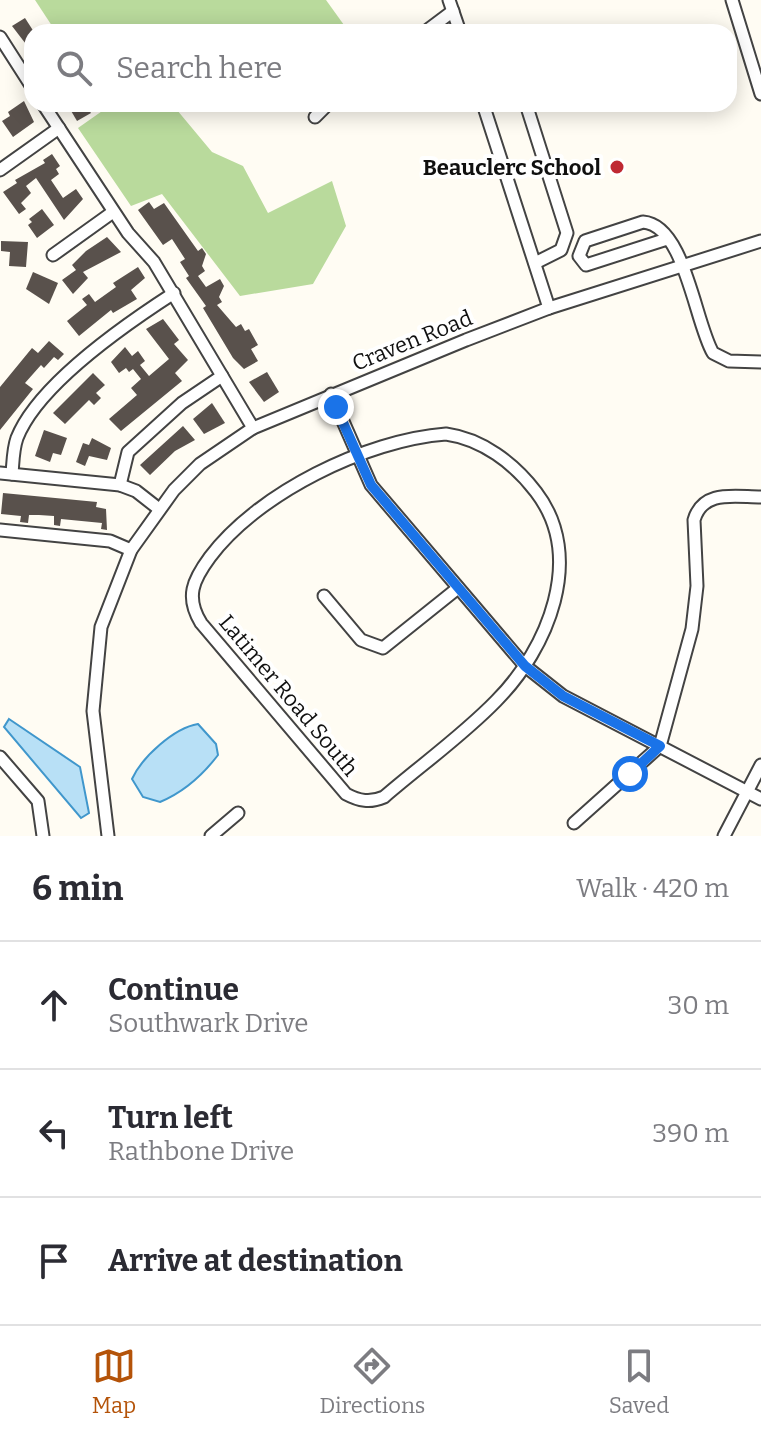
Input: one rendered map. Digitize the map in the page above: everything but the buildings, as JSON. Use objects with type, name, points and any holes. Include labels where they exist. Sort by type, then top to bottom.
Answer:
[{"type":"street","points":[[732,0],[761,94]]},
{"type":"street","points":[[433,24],[451,5],[457,24]]},
{"type":"street","points":[[1,43],[24,76]]},
{"type":"street","points":[[48,112],[113,212],[154,262],[253,428]]},
{"type":"street","points":[[315,117],[320,112]]},
{"type":"street","points":[[486,112],[549,308]]},
{"type":"street","points":[[529,112],[567,233],[561,250],[535,263]]},
{"type":"street","points":[[0,170],[59,128]]},
{"type":"street","points":[[53,255],[113,212]]},
{"type":"street","points":[[667,239],[586,265],[579,256],[585,241],[643,222],[653,223],[667,239],[683,265],[713,353],[729,361],[761,362]]},
{"type":"street","name":"Craven Road","points":[[108,836],[93,711],[94,667],[101,627],[131,550],[159,509],[200,464],[253,428],[331,394],[549,308],[761,241]]},
{"type":"street","points":[[159,509],[136,491],[120,485],[6,474],[18,435],[56,387],[117,331],[174,293]]},
{"type":"street","points":[[120,485],[128,452],[182,403],[222,376]]},
{"type":"street","points":[[331,394],[356,458],[371,485],[525,666],[563,696],[761,799]]},
{"type":"street","points":[[356,458],[429,436],[461,436],[487,447],[535,490],[553,524],[560,573],[549,616],[525,666]]},
{"type":"street","name":"Latimer Road South","points":[[356,458],[284,491],[236,527],[196,576],[192,604],[201,623],[346,794],[366,801],[384,797],[495,703],[525,666]]},
{"type":"street","points":[[574,823],[660,746],[692,629],[697,586],[694,520],[697,510],[710,498],[761,497]]},
{"type":"street","points":[[0,530],[110,541],[131,550]]},
{"type":"street","points":[[324,596],[361,640],[380,648],[393,642],[458,588]]},
{"type":"street","points":[[1,760],[38,801],[43,836]]},
{"type":"street","points":[[724,836],[761,765]]},
{"type":"street","points":[[211,836],[238,813]]},
{"type":"green space","points":[[35,0],[326,0],[343,24],[51,24]]},
{"type":"green space","points":[[101,112],[179,112],[212,152],[243,166],[268,213],[332,181],[346,226],[313,284],[240,296],[162,194],[131,206],[78,128]]},
{"type":"water","points":[[9,719],[80,767],[89,813],[81,818],[4,727]]},
{"type":"water","points":[[198,724],[216,744],[218,755],[199,776],[177,793],[160,802],[143,797],[132,779],[143,762],[169,737]]},
{"type":"place","name":"Beauclerc School","points":[[617,167]]},
{"type":"route","points":[[336,407],[371,485],[525,666],[563,696],[660,746],[630,774]]}]
